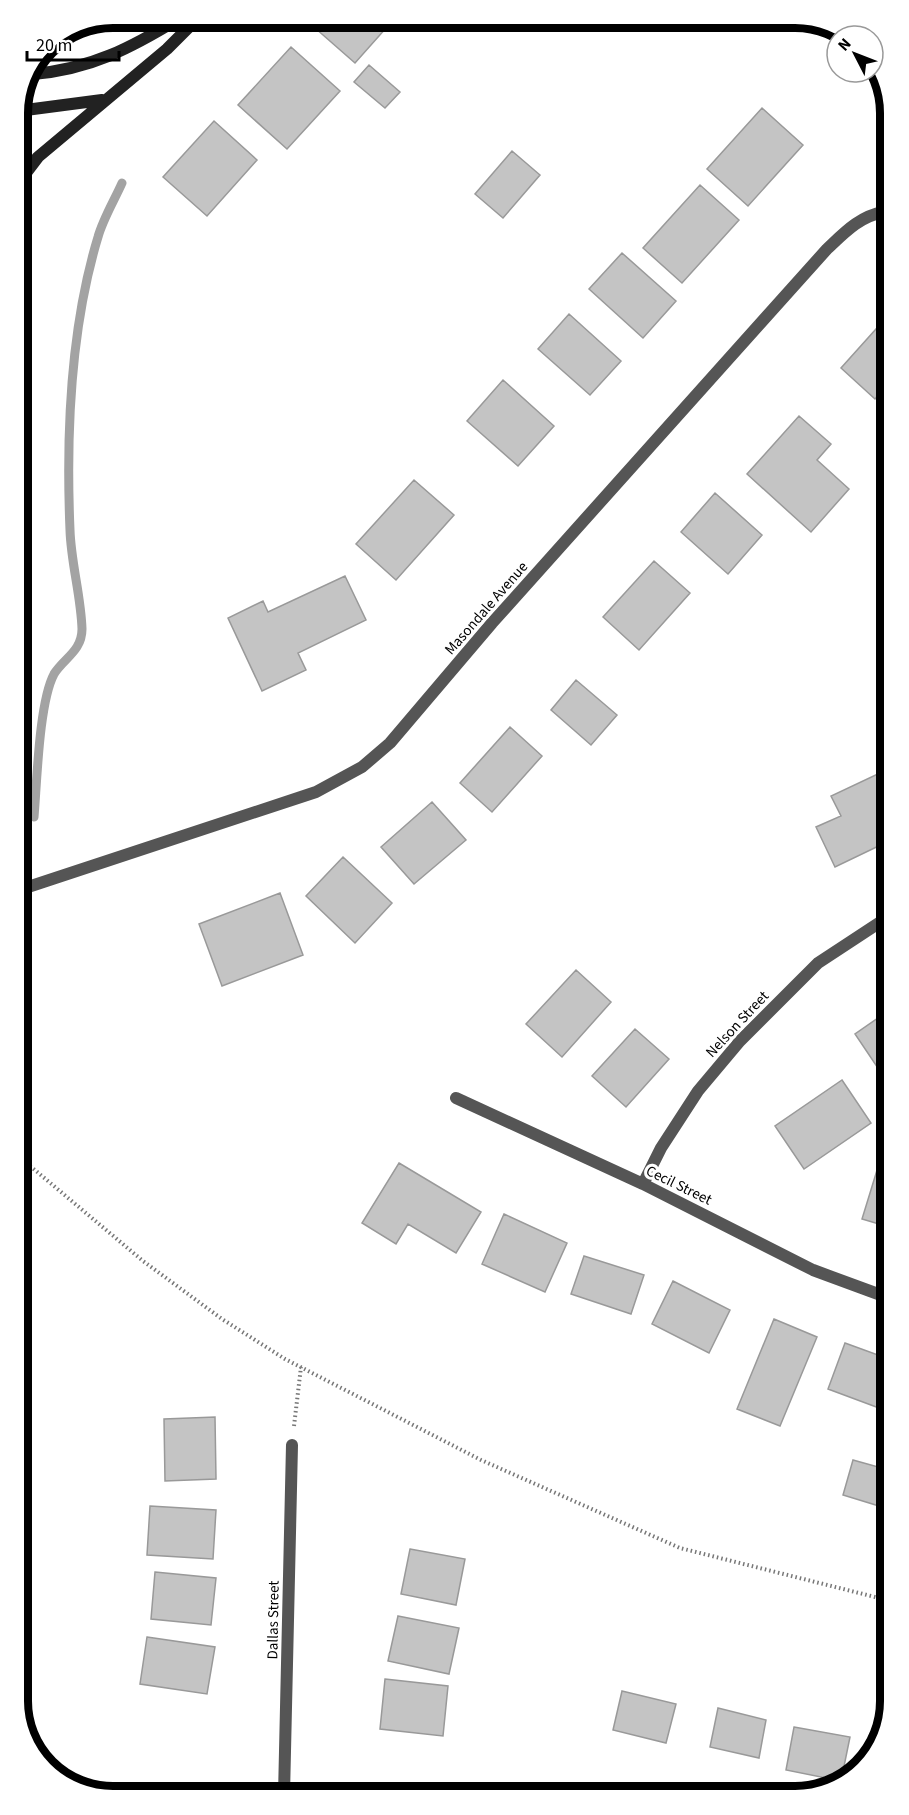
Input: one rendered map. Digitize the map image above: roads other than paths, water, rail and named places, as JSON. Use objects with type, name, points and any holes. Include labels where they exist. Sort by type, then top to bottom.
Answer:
[{"type":"street","points":[[39,73],[85,66],[117,54],[162,28]]},
{"type":"street","points":[[29,168],[38,156],[167,49],[188,28]]},
{"type":"street","points":[[29,110],[103,100]]},
{"type":"street","name":"Masondale Avenue","points":[[29,887],[316,792],[362,767],[390,743],[492,622],[827,249],[851,226],[871,214],[880,213]]},
{"type":"street","name":"Nelson Street","points":[[643,1184],[661,1148],[698,1091],[740,1041],[818,963],[880,922]]},
{"type":"street","name":"Cecil Street","points":[[456,1098],[643,1184],[813,1270],[880,1295]]},
{"type":"street","name":"Dallas Street","points":[[284,1786],[292,1445]]},
{"type":"waterway","points":[[34,817],[42,722],[49,687],[58,668],[76,649],[82,629],[71,542],[69,494],[72,382],[81,308],[98,237],[122,183]]}]
